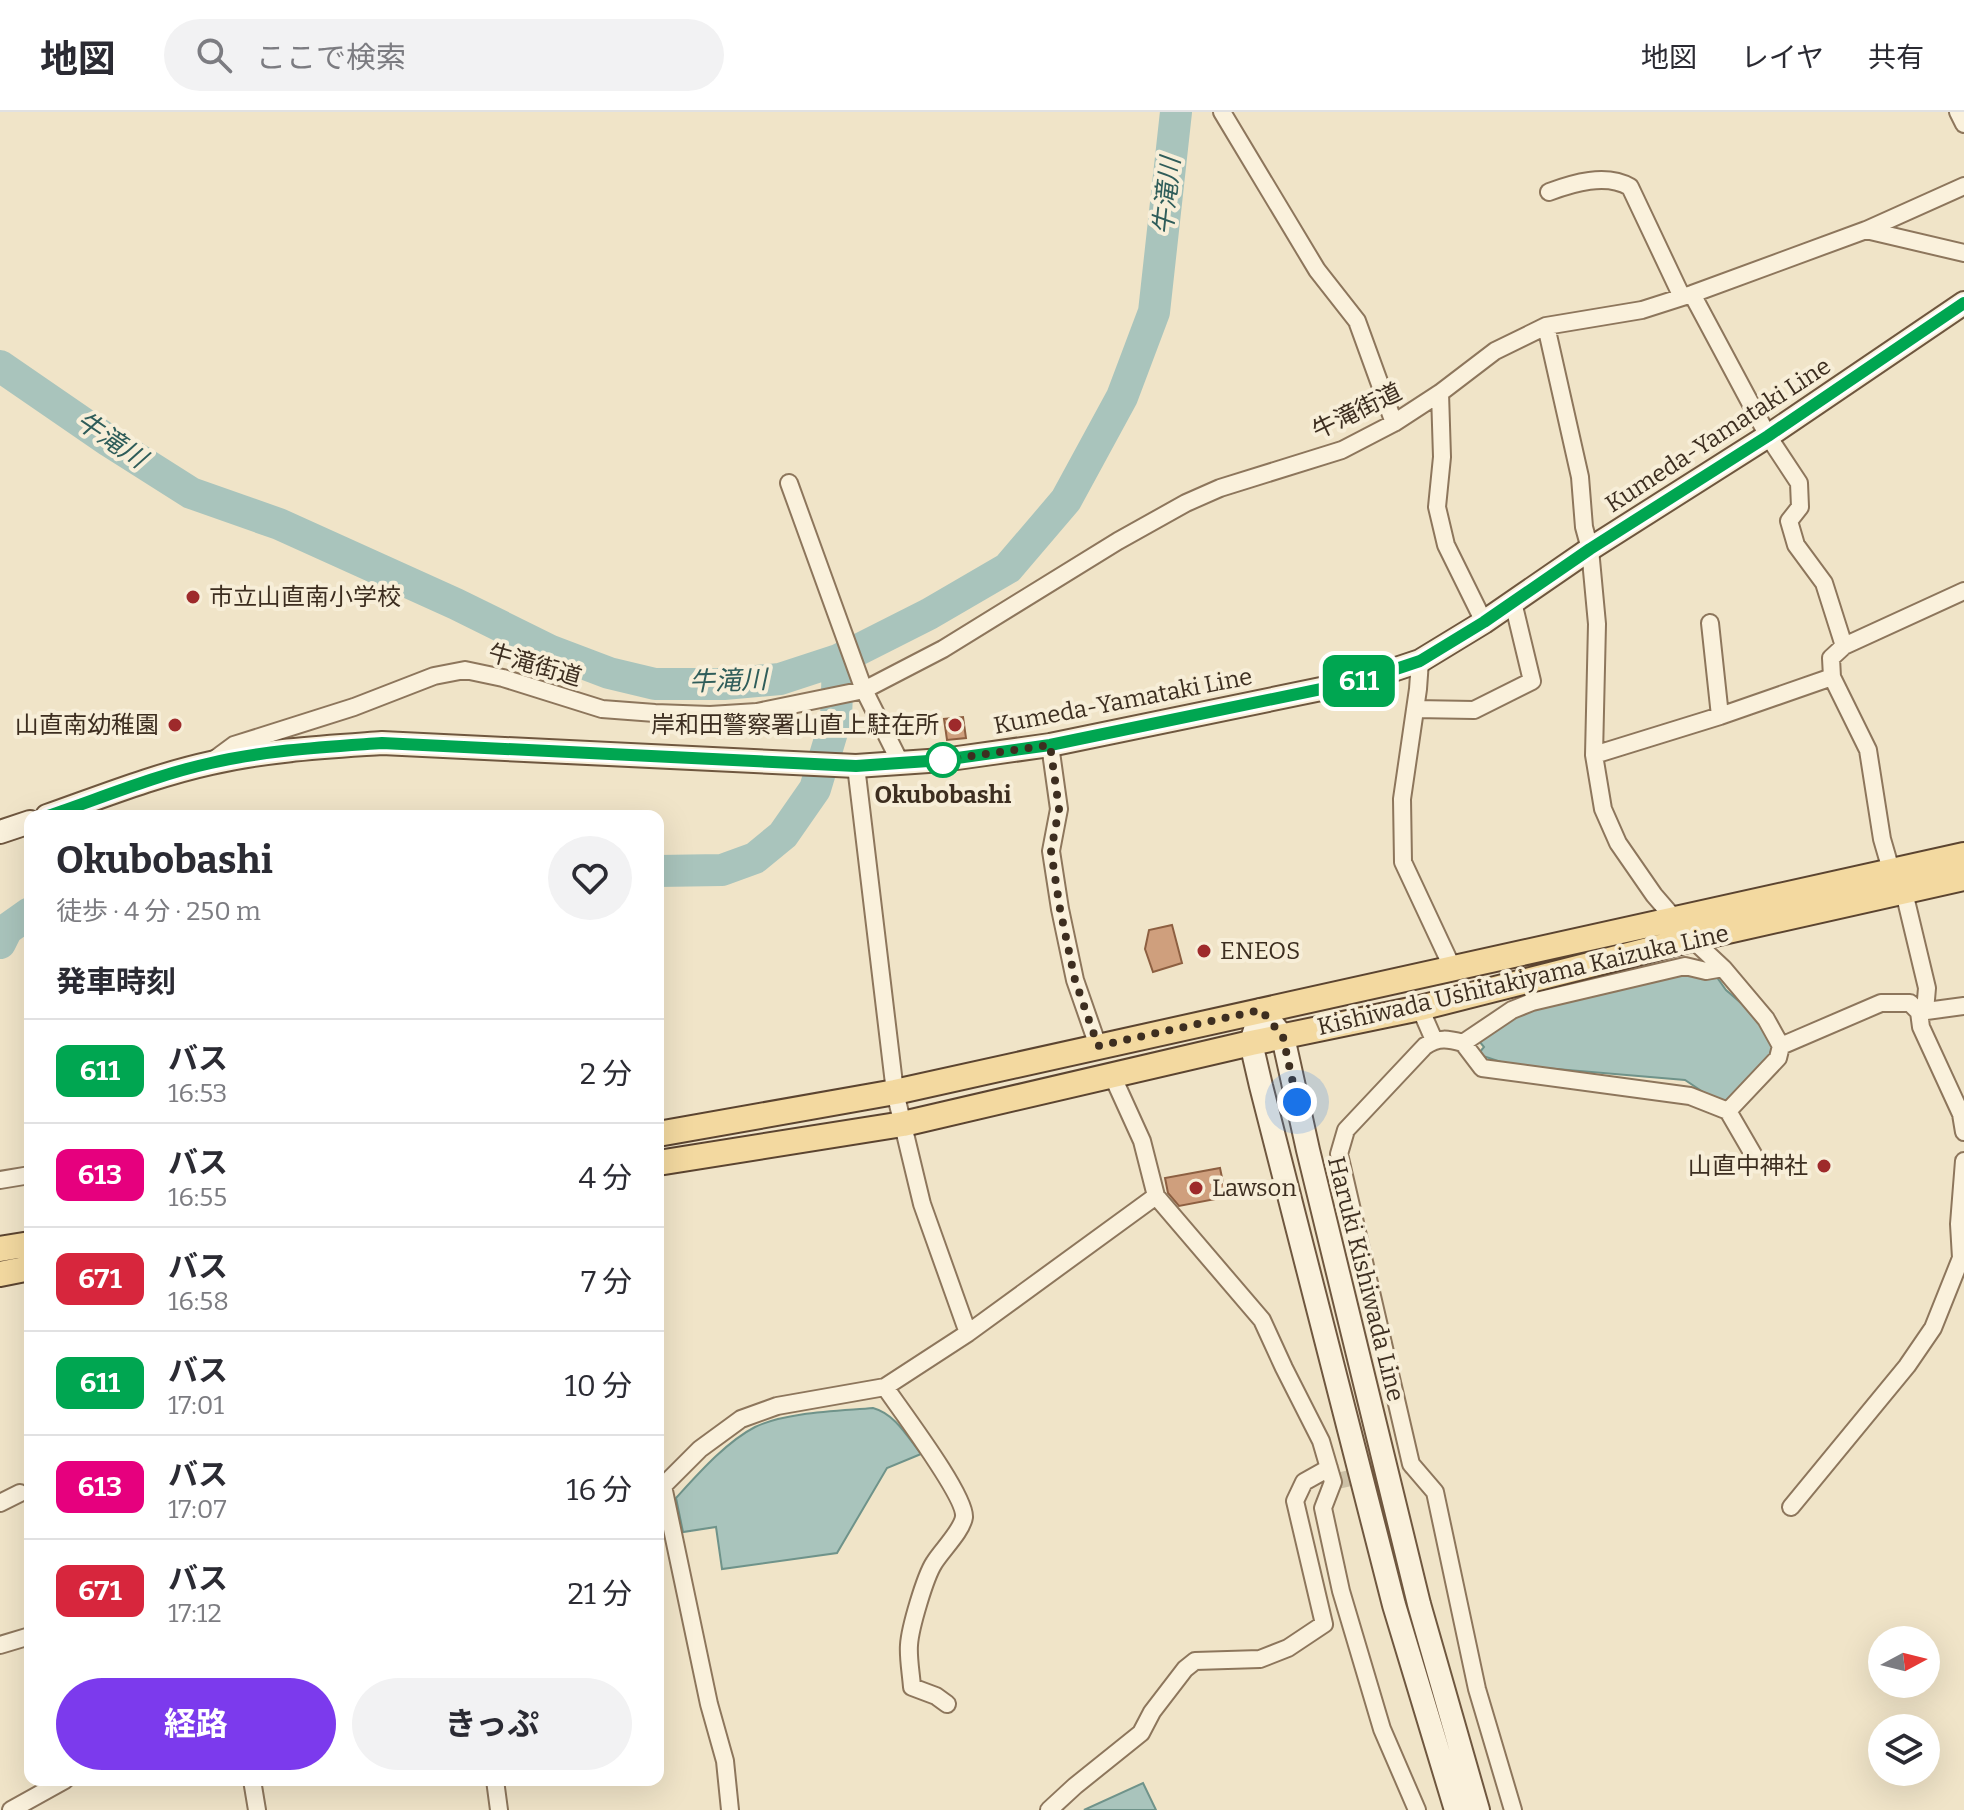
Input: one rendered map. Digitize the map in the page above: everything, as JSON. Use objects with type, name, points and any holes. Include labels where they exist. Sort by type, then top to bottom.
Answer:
[{"type":"main road","name":"Kishiwada Ushitakiyama Kaizuka Line","points":[[664,1133],[895,1092],[1964,855]]},
{"type":"main road","name":"Kishiwada Ushitakiyama Kaizuka Line","points":[[664,1162],[903,1124],[1251,1043],[1420,1008],[1692,939],[1964,878]]},
{"type":"main road","points":[[0,1249],[24,1245]]},
{"type":"main road","points":[[0,1274],[24,1269]]},
{"type":"street","points":[[1222,112],[1317,270],[1357,321],[1394,423]]},
{"type":"street","points":[[1958,112],[1964,124]]},
{"type":"street","points":[[1549,192],[1570,184],[1599,181],[1621,182],[1630,187],[1687,295],[1768,436],[1799,483],[1800,507],[1789,521],[1796,545],[1824,583],[1844,646]]},
{"type":"street","name":"牛滝街道","points":[[210,763],[234,745],[354,707],[434,676],[465,670],[503,678],[602,709],[616,710],[710,715],[757,712],[834,696],[943,649],[1118,541],[1186,503],[1220,488],[1342,450],[1394,423],[1495,351],[1546,326],[1642,310],[1687,295],[1866,230],[1964,186]]},
{"type":"street","points":[[1866,230],[1964,253]]},
{"type":"street","name":"Kumeda-Yamataki Line","points":[[64,810],[210,763],[309,748],[382,743],[847,765],[901,764],[1050,745],[1360,681],[1420,661],[1484,622],[1964,303]]},
{"type":"street","points":[[1546,326],[1580,477],[1584,527],[1590,549],[1597,624],[1594,755],[1603,809],[1618,843],[1654,895],[1766,1019],[1781,1046],[1778,1058],[1728,1111]]},
{"type":"street","points":[[1440,393],[1442,457],[1437,507],[1446,545],[1484,622]]},
{"type":"street","points":[[789,483],[862,686],[901,764]]},
{"type":"street","points":[[1891,870],[1882,839],[1868,750],[1832,677],[1831,658],[1844,646],[1964,591]]},
{"type":"street","points":[[1415,709],[1474,710],[1532,681],[1513,602]]},
{"type":"street","points":[[1710,623],[1720,716]]},
{"type":"street","points":[[1420,661],[1402,799],[1403,862],[1453,969]]},
{"type":"street","points":[[1594,755],[1832,677]]},
{"type":"street","points":[[308,722],[306,736],[309,748]]},
{"type":"street","points":[[1050,745],[1059,809],[1051,851],[1060,909],[1075,980],[1098,1046]]},
{"type":"street","points":[[847,765],[895,1092],[922,1204],[968,1333]]},
{"type":"street","points":[[0,832],[24,824]]},
{"type":"street","points":[[1904,892],[1927,988],[1921,1027],[1961,1114],[1964,1132]]},
{"type":"street","points":[[1463,1043],[1512,1010],[1532,1002],[1685,966],[1706,971],[1723,968]]},
{"type":"street","points":[[1781,1046],[1881,1003],[1910,1003],[1922,1011],[1964,1006]]},
{"type":"street","points":[[1420,1008],[1434,1040]]},
{"type":"street","points":[[1261,1010],[1251,1043],[1394,1605],[1456,1810]]},
{"type":"street","name":"Haruki Kishiwada Line","points":[[1261,1010],[1283,1037],[1419,1604],[1478,1810]]},
{"type":"street","points":[[1513,1810],[1477,1689],[1435,1492],[1411,1464],[1339,1154],[1346,1130],[1425,1046],[1434,1040],[1446,1038],[1463,1043],[1482,1068],[1690,1096],[1728,1111],[1757,1161]]},
{"type":"street","points":[[1112,1075],[1142,1141],[1156,1196],[1262,1320],[1321,1441],[1333,1482],[1323,1508],[1341,1591],[1382,1729],[1417,1810]]},
{"type":"street","points":[[1791,1507],[1907,1366],[1933,1328],[1961,1258],[1959,1224],[1964,1161]]},
{"type":"street","points":[[0,1180],[24,1176]]},
{"type":"street","points":[[664,1484],[700,1449],[741,1419],[777,1406],[885,1387],[968,1333],[1156,1196]]},
{"type":"street","points":[[885,1387],[941,1468],[962,1506],[964,1517],[959,1527],[932,1565],[909,1644],[912,1687],[947,1704]]},
{"type":"street","points":[[1049,1810],[1141,1733],[1152,1712],[1185,1669],[1195,1661],[1260,1659],[1288,1648],[1324,1624],[1295,1501],[1304,1482],[1329,1468]]},
{"type":"street","points":[[0,1503],[20,1493]]},
{"type":"street","points":[[664,1506],[725,1761],[730,1810]]},
{"type":"street","points":[[0,1645],[24,1638]]},
{"type":"street","points":[[11,1810],[54,1786]]},
{"type":"street","points":[[253,1786],[257,1810]]},
{"type":"street","points":[[496,1786],[499,1810]]},
{"type":"street","points":[[46,1790],[47,1810]]},
{"type":"water","points":[[1679,973],[1716,976],[1726,990],[1756,1016],[1772,1047],[1767,1065],[1724,1106],[1685,1080],[1510,1065],[1479,1053],[1484,1047],[1479,1041],[1522,1012]]},
{"type":"water","points":[[873,1408],[894,1420],[921,1454],[887,1468],[837,1553],[722,1569],[716,1527],[683,1532],[676,1498],[713,1459],[744,1433],[782,1418]]},
{"type":"water","points":[[1143,1783],[1156,1810],[1084,1810]]},
{"type":"building","name":"岸和田警察署山直上駐在所","points":[[963,717],[966,738],[947,740],[944,719]]},
{"type":"building","points":[[1172,925],[1182,963],[1153,972],[1145,949],[1149,930]]},
{"type":"building","name":"Lawson","points":[[1220,1168],[1226,1197],[1179,1206],[1168,1193],[1165,1178]]},
{"type":"waterway","name":"牛滝川","points":[[0,366],[191,493],[279,524],[551,651],[609,673],[655,684],[724,684],[780,679],[838,660],[929,614],[1008,568],[1066,500],[1122,397],[1154,312],[1176,112]]},
{"type":"waterway","points":[[664,871],[722,870],[755,858],[783,835],[815,789],[836,719],[838,663]]},
{"type":"waterway","points":[[0,943],[7,929],[24,917]]},
{"type":"tunnel","points":[[1333,1482],[1411,1464]]},
{"type":"bus line","name":"611","points":[[65,810],[210,763],[309,748],[382,743],[856,766],[901,764],[1050,745],[1360,681],[1420,661],[1484,622],[1964,303]]},
{"type":"place","name":"市立山直南小学校","points":[[193,597]]},
{"type":"place","name":"山直南幼稚園","points":[[175,725]]},
{"type":"place","name":"岸和田警察署山直上駐在所","points":[[955,725]]},
{"type":"place","name":"Okubobashi","points":[[943,760]]},
{"type":"place","name":"ENEOS","points":[[1204,951]]},
{"type":"place","name":"山直中神社","points":[[1824,1166]]},
{"type":"place","name":"Lawson","points":[[1196,1188]]},
{"type":"route","points":[[943,760],[1050,745],[1059,809],[1051,851],[1060,909],[1075,980],[1098,1046],[1261,1010],[1283,1037],[1297,1102]]}]
